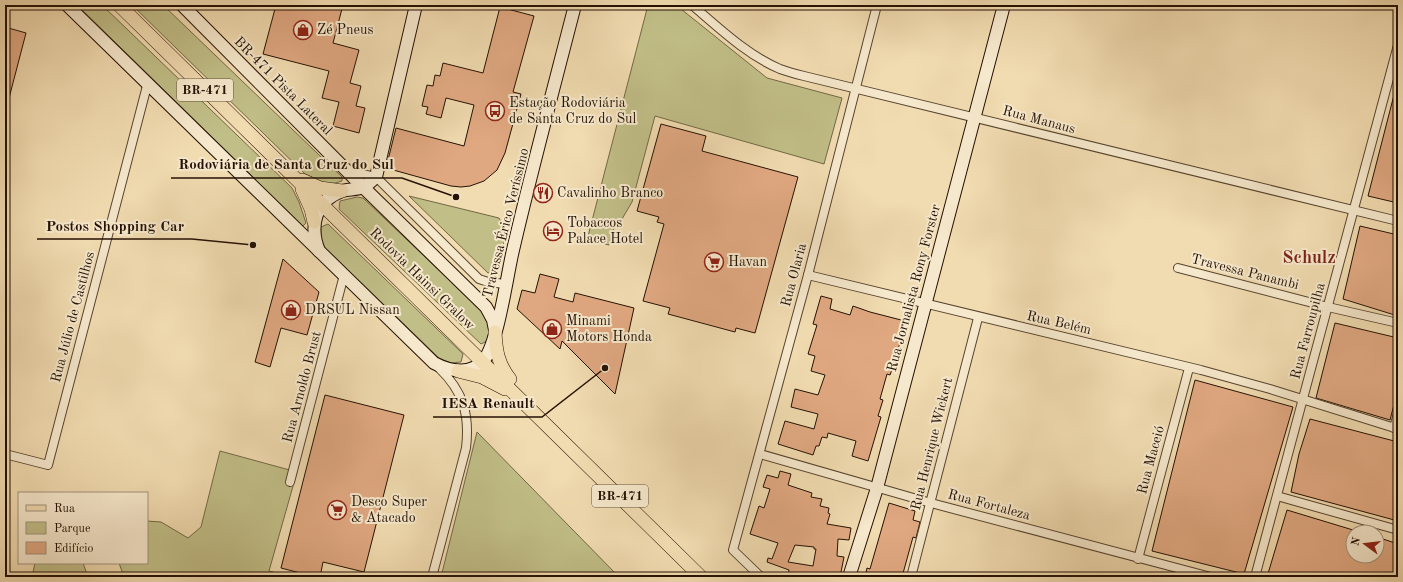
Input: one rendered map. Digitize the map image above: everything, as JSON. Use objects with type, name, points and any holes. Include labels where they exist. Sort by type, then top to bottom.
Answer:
[{"type":"main road","name":"Rodovia Hainsi Gralow","points":[[119,5],[702,577]]},
{"type":"main road","points":[[292,175],[309,184],[329,190],[342,191]]},
{"type":"main road","points":[[292,175],[304,192],[311,209],[314,222]]},
{"type":"main road","points":[[495,332],[498,359],[502,369],[538,415]]},
{"type":"main road","points":[[458,371],[482,377],[496,384],[538,415]]},
{"type":"street","points":[[67,5],[148,82],[455,385],[460,393],[468,433],[466,448],[432,577]]},
{"type":"street","name":"BR-471 Pista Lateral","points":[[182,5],[363,187],[486,307],[493,320],[495,332]]},
{"type":"street","points":[[320,252],[315,242],[314,222],[323,206],[332,197],[342,191],[363,187],[376,177],[416,5]]},
{"type":"street","name":"Travessa Érico Veríssimo","points":[[483,361],[492,346],[505,284],[575,5]]},
{"type":"street","name":"Rua Olaria","points":[[761,577],[733,550],[808,275],[877,5]]},
{"type":"street","name":"Rua Jornalista Rony Forster","points":[[849,577],[877,488],[1004,5]]},
{"type":"street","name":"Rua Manaus","points":[[697,7],[727,35],[755,55],[780,69],[855,90],[875,93],[975,117],[1115,153],[1398,221]]},
{"type":"street","name":"Rua Farroupilha","points":[[1255,577],[1398,45]]},
{"type":"street","name":"Rua Júlio de Castilhos","points":[[5,454],[48,465],[148,82]]},
{"type":"street","points":[[346,170],[376,177],[479,278],[488,282],[505,284]]},
{"type":"street","name":"Travessa Panambi","points":[[1178,268],[1398,322]]},
{"type":"street","name":"Rua Arnoldo Brust","points":[[290,482],[344,275]]},
{"type":"street","name":"Rua Belém","points":[[808,275],[978,318],[1189,368],[1303,400],[1396,429]]},
{"type":"street","name":"Rua Henrique Wickert","points":[[911,577],[978,318]]},
{"type":"street","points":[[434,363],[458,371],[475,368],[483,361]]},
{"type":"street","name":"Rua Maceió","points":[[1138,558],[1189,368]]},
{"type":"street","points":[[1396,429],[1398,413]]},
{"type":"street","name":"Rua Fortaleza","points":[[760,454],[931,503],[1138,558],[1176,573],[1211,577]]},
{"type":"street","points":[[1277,496],[1398,530]]},
{"type":"green space","points":[[77,5],[102,5],[292,188],[299,202],[306,223],[303,226]]},
{"type":"green space","points":[[132,5],[163,5],[342,177],[342,181],[328,185],[305,174]]},
{"type":"green space","points":[[648,5],[676,5],[767,78],[842,98],[824,164],[655,116],[632,202],[622,219],[613,230],[609,245],[587,240]]},
{"type":"green space","points":[[409,196],[499,218],[505,229],[504,242],[495,270],[488,273]]},
{"type":"green space","points":[[357,197],[363,198],[486,315],[490,326],[487,341],[481,344],[339,209],[340,201]]},
{"type":"green space","points":[[328,224],[463,354],[461,362],[451,363],[439,358],[325,248],[321,239],[321,227]]},
{"type":"green space","points":[[477,432],[619,577],[441,577]]},
{"type":"green space","points":[[220,451],[297,472],[269,571],[291,577],[124,577],[119,564],[148,564],[148,521],[161,522],[188,538],[201,527]]},
{"type":"green space","points":[[35,564],[83,564],[88,577],[32,577]]},
{"type":"building","name":"Zé Pneus","points":[[276,5],[343,5],[333,43],[359,50],[350,83],[361,86],[356,106],[365,108],[359,133],[333,126],[339,102],[322,98],[329,71],[263,54]]},
{"type":"building","name":"Estação Rodoviária de Santa Cruz do Sul","points":[[500,7],[534,16],[513,92],[521,94],[505,153],[497,170],[484,181],[470,186],[461,187],[451,186],[386,168],[396,128],[464,146],[474,105],[446,98],[441,118],[426,114],[428,107],[422,106],[427,85],[433,86],[435,75],[440,76],[443,63],[483,73]]},
{"type":"building","points":[[5,27],[26,33],[8,102],[5,101]]},
{"type":"building","points":[[1395,91],[1398,91],[1398,203],[1368,196]]},
{"type":"building","name":"Havan","points":[[661,124],[706,136],[702,151],[798,177],[755,333],[736,328],[735,332],[668,314],[670,308],[643,301],[664,224],[657,222],[659,217],[637,211]]},
{"type":"building","points":[[1360,226],[1398,235],[1398,316],[1343,299]]},
{"type":"building","name":"DRSUL Nissan","points":[[283,259],[319,292],[307,335],[281,328],[270,367],[255,362]]},
{"type":"building","points":[[540,274],[559,279],[554,297],[573,302],[575,293],[634,308],[615,394],[562,341],[560,349],[517,309],[522,290],[535,293]]},
{"type":"building","points":[[821,296],[832,299],[830,309],[850,315],[853,306],[905,321],[896,359],[890,375],[887,374],[880,399],[883,400],[878,416],[881,417],[868,461],[852,456],[856,441],[828,433],[827,438],[822,437],[819,446],[816,446],[813,455],[778,444],[785,421],[814,429],[818,414],[791,407],[795,389],[818,395],[825,375],[811,371],[815,356],[808,354],[817,325],[813,324]]},
{"type":"building","points":[[1335,323],[1398,338],[1398,389],[1390,420],[1316,398]]},
{"type":"building","points":[[1195,380],[1293,407],[1244,574],[1152,551]]},
{"type":"building","name":"Desco Super & Atacado","points":[[325,395],[404,415],[364,572],[323,562],[320,577],[316,577],[281,568]]},
{"type":"building","points":[[1310,419],[1398,442],[1398,521],[1291,492],[1299,454]]},
{"type":"building","points":[[780,471],[791,474],[788,485],[812,493],[811,497],[822,499],[820,506],[829,508],[828,513],[830,514],[827,524],[851,528],[849,540],[838,539],[837,556],[844,557],[840,577],[788,577],[789,570],[767,562],[768,558],[772,559],[778,543],[750,534],[759,506],[764,508],[770,489],[763,487],[767,475],[778,478]],"holes":[[[795,545],[814,547],[814,549],[816,549],[813,566],[788,562]]]},
{"type":"building","points":[[889,503],[915,511],[913,520],[920,522],[916,538],[913,537],[902,577],[865,577],[867,568],[870,569]]},
{"type":"building","points":[[1287,510],[1345,528],[1345,564],[1385,564],[1385,540],[1398,544],[1398,577],[1267,577]]},
{"type":"place","name":"Zé Pneus","points":[[303,30]]},
{"type":"place","name":"Estação Rodoviária de Santa Cruz do Sul","points":[[495,111]]},
{"type":"place","name":"Cavalinho Branco","points":[[543,193]]},
{"type":"place","name":"Rodoviária de Santa Cruz do Sul","points":[[456,197]]},
{"type":"place","name":"Tobaccos Palace Hotel","points":[[553,231]]},
{"type":"place","name":"Postos Shopping Car","points":[[253,245]]},
{"type":"place","name":"Havan","points":[[714,262]]},
{"type":"place","name":"DRSUL Nissan","points":[[291,310]]},
{"type":"place","name":"Minami Motors Honda","points":[[552,329]]},
{"type":"place","name":"IESA Renault","points":[[605,368]]},
{"type":"place","name":"Desco Super & Atacado","points":[[337,510]]},
{"type":"district","name":"Schulz","points":[[1309,258]]}]
